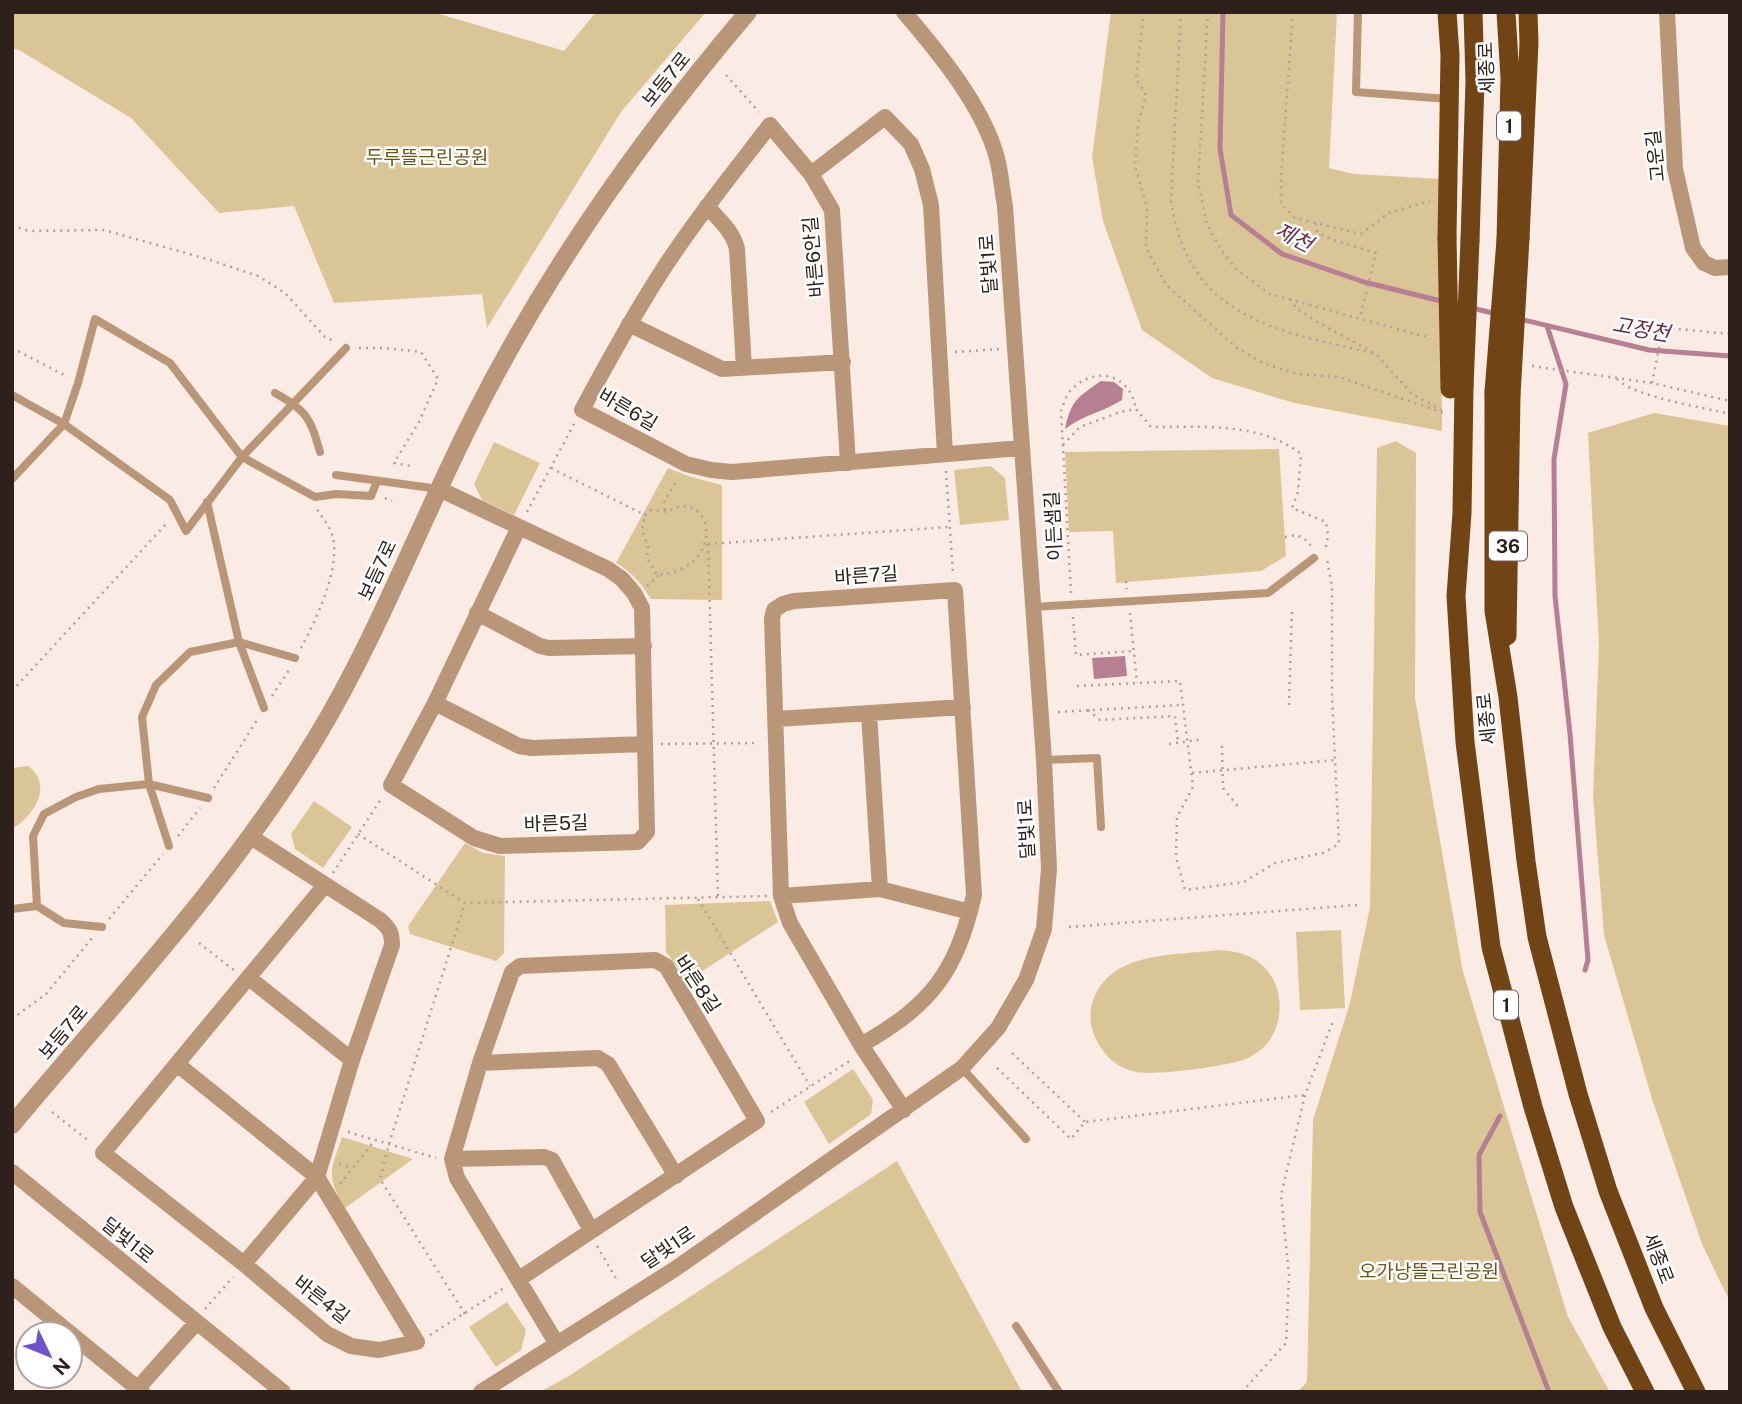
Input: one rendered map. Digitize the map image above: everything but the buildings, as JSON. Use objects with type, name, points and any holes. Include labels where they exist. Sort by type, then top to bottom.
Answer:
[{"type":"highway","points":[[1447,12],[1447,238],[1457,388],[1451,415],[1455,596]]},
{"type":"highway","name":"세종로","points":[[1473,12],[1475,81],[1470,240],[1457,388],[1462,513],[1455,596],[1465,742],[1491,947],[1533,1107],[1564,1207],[1612,1327],[1645,1392]]},
{"type":"highway","name":"세종로","points":[[1506,12],[1513,239],[1502,393],[1494,611],[1508,696],[1526,861],[1537,937],[1578,1094],[1608,1191],[1654,1308],[1696,1392]]},
{"type":"highway","points":[[1513,239],[1529,43],[1528,12]]},
{"type":"street","name":"보듬7로","points":[[12,1125],[202,900],[251,837],[317,736],[356,663],[471,422],[528,316],[605,195],[660,120],[748,12]]},
{"type":"street","name":"달빛1로","points":[[481,1392],[675,1269],[962,1068],[998,1028],[1014,1003],[1026,980],[1044,929],[1049,869],[1044,760],[1005,206],[996,157],[978,115],[937,51],[904,12]]},
{"type":"street","name":"고운길","points":[[1667,12],[1675,169],[1693,248],[1704,263],[1715,268],[1730,267]]},
{"type":"street","points":[[811,174],[885,117],[911,145],[922,169],[931,205],[945,454]]},
{"type":"street","name":"바른6길","points":[[770,125],[707,206],[629,324],[582,410],[686,464],[732,472],[1022,448]]},
{"type":"street","name":"바른6안길","points":[[770,125],[811,174],[832,210],[848,463]]},
{"type":"street","points":[[707,206],[734,238],[737,249],[744,368]]},
{"type":"street","points":[[629,324],[723,369],[843,362]]},
{"type":"street","name":"바른5길","points":[[391,785],[487,844],[500,846],[638,842],[647,832],[642,608],[634,593],[622,579],[608,569],[439,489]]},
{"type":"street","points":[[391,785],[435,703],[519,527]]},
{"type":"street","points":[[863,1048],[913,1012],[934,989],[954,959],[966,930],[974,895],[955,590]]},
{"type":"street","name":"바른7길","points":[[904,1110],[863,1048],[790,923],[781,896],[772,619],[774,610],[794,601],[955,590]]},
{"type":"street","points":[[477,613],[540,646],[549,648],[644,646]]},
{"type":"street","points":[[435,703],[519,746],[532,748],[645,744]]},
{"type":"street","points":[[777,719],[963,707]]},
{"type":"street","points":[[869,713],[880,889]]},
{"type":"street","points":[[244,1264],[317,1177],[352,1060],[392,945],[388,927],[380,920],[251,837]]},
{"type":"street","points":[[103,1153],[245,976],[325,885]]},
{"type":"street","points":[[781,896],[880,889],[970,912]]},
{"type":"street","name":"바른8길","points":[[444,1159],[512,972],[520,966],[655,960],[666,966],[757,1121]]},
{"type":"street","points":[[245,976],[352,1060]]},
{"type":"street","points":[[480,1063],[598,1058],[608,1065],[676,1176]]},
{"type":"street","points":[[177,1064],[317,1177],[417,1342]]},
{"type":"street","points":[[519,1279],[593,1237],[757,1121]]},
{"type":"street","name":"바른4길","points":[[103,1153],[244,1264],[327,1334],[351,1346],[379,1350],[417,1342]]},
{"type":"street","points":[[444,1159],[544,1157],[552,1160],[593,1237]]},
{"type":"street","points":[[444,1159],[557,1344]]},
{"type":"street","name":"달빛1로","points":[[12,1172],[199,1318],[284,1392]]},
{"type":"street","points":[[12,1286],[140,1390],[199,1318]]},
{"type":"lane","points":[[1358,12],[1356,92],[1449,99]]},
{"type":"lane","points":[[12,480],[64,424],[79,383],[95,319],[170,363],[242,457],[315,497],[336,494],[371,496],[377,481]]},
{"type":"lane","points":[[12,395],[64,424],[170,500],[186,531],[242,457],[346,348]]},
{"type":"lane","points":[[275,393],[293,404],[310,420],[320,452]]},
{"type":"lane","points":[[335,475],[439,489]]},
{"type":"lane","points":[[207,502],[239,642],[264,708]]},
{"type":"lane","points":[[1033,607],[1268,593],[1314,558]]},
{"type":"lane","points":[[169,846],[149,784],[142,717],[156,685],[190,652],[239,642],[295,659]]},
{"type":"lane","points":[[1044,760],[1097,758],[1101,827]]},
{"type":"lane","points":[[37,906],[33,836],[44,814],[76,797],[99,789],[149,784],[208,798]]},
{"type":"lane","points":[[12,909],[37,906],[64,923],[102,927]]},
{"type":"lane","points":[[962,1068],[1026,1139]]},
{"type":"lane","points":[[1016,1326],[1059,1392]]},
{"type":"path","points":[[1144,12],[1136,79],[1146,95],[1138,124],[1135,167],[1147,207],[1146,248],[1166,285],[1237,348],[1265,364],[1298,374],[1339,377],[1451,415]]},
{"type":"path","points":[[1181,12],[1171,199],[1174,228],[1203,282],[1227,304],[1253,321],[1376,354]]},
{"type":"path","points":[[1208,12],[1199,158],[1201,204],[1208,225],[1222,251],[1236,270],[1270,294],[1438,340]]},
{"type":"path","points":[[1293,12],[1281,204],[1295,218],[1361,234],[1388,213],[1433,200]]},
{"type":"path","points":[[726,75],[770,125]]},
{"type":"path","points":[[1316,223],[1317,232],[1330,239],[1376,253],[1360,318]]},
{"type":"path","points":[[12,226],[29,231],[104,230],[207,259],[258,276],[285,293],[325,337],[346,348],[421,352],[438,379],[419,422],[394,464],[411,466]]},
{"type":"path","points":[[1290,299],[1296,308],[1319,323],[1376,354],[1412,394],[1451,415]]},
{"type":"path","points":[[1652,383],[1662,332],[1667,328],[1730,334]]},
{"type":"path","points":[[12,348],[79,383]]},
{"type":"path","points":[[938,353],[1004,348]]},
{"type":"path","points":[[1530,365],[1575,374],[1652,383],[1730,401]]},
{"type":"path","name":"이든샘길","points":[[1133,651],[1076,655],[1060,411],[1069,392],[1091,376],[1113,376],[1126,385],[1134,397],[1136,409]]},
{"type":"path","points":[[1617,379],[1622,385],[1656,396],[1730,414]]},
{"type":"path","points":[[1063,445],[1080,427],[1136,409],[1151,427],[1225,426],[1287,443],[1301,454],[1298,492],[1292,508],[1326,522],[1328,536],[1325,548],[1332,587],[1332,696],[1339,844],[1324,853],[1275,863],[1244,882],[1185,890],[1176,857],[1177,817],[1193,787],[1180,681],[1077,687]]},
{"type":"path","points":[[519,527],[582,410]]},
{"type":"path","points":[[945,454],[955,590]]},
{"type":"path","points":[[668,511],[664,510],[664,501],[686,464]]},
{"type":"path","points":[[551,468],[645,515]]},
{"type":"path","points":[[12,1019],[46,994],[208,798],[295,659],[309,633],[334,565],[333,535],[317,510],[315,497]]},
{"type":"path","points":[[707,543],[693,564],[681,571],[657,575],[647,557],[648,547],[642,529],[645,515],[650,510],[668,511],[676,507],[687,507],[705,519],[708,530],[718,898]]},
{"type":"path","points":[[12,691],[177,513]]},
{"type":"path","points":[[707,543],[949,527]]},
{"type":"path","points":[[1126,581],[1137,683]]},
{"type":"path","points":[[1289,705],[1292,611]]},
{"type":"path","points":[[1058,712],[1181,705]]},
{"type":"path","points":[[1088,710],[1100,720],[1175,716],[1178,743]]},
{"type":"path","points":[[1169,744],[1203,739]]},
{"type":"path","points":[[645,744],[776,743]]},
{"type":"path","points":[[1222,746],[1223,788],[1240,809]]},
{"type":"path","points":[[1191,773],[1335,761]]},
{"type":"path","points":[[325,885],[391,785]]},
{"type":"path","points":[[358,834],[466,903],[781,896]]},
{"type":"path","points":[[698,899],[810,1086]]},
{"type":"path","points":[[465,1314],[380,1179],[466,903]]},
{"type":"path","points":[[1069,927],[1357,905]]},
{"type":"path","points":[[199,943],[245,976]]},
{"type":"path","points":[[1242,1392],[1286,1343],[1289,1275],[1281,1195],[1305,1095],[1333,1021]]},
{"type":"path","points":[[757,1121],[863,1048]]},
{"type":"path","points":[[1012,1053],[1085,1122]]},
{"type":"path","points":[[997,1069],[1071,1139],[1085,1122],[1305,1095]]},
{"type":"path","points":[[51,1112],[103,1153]]},
{"type":"path","points":[[346,1131],[444,1159]]},
{"type":"path","points":[[339,1185],[375,1140]]},
{"type":"path","points":[[332,1162],[352,1168]]},
{"type":"path","points":[[593,1237],[617,1280]]},
{"type":"path","points":[[199,1318],[244,1264]]},
{"type":"path","points":[[417,1342],[519,1279]]},
{"type":"green space","name":"두루뜰근린공원","points":[[12,12],[433,12],[564,51],[596,12],[706,12],[621,112],[487,328],[482,294],[334,303],[294,206],[219,213],[131,118],[12,48]]},
{"type":"green space","points":[[1111,12],[1337,12],[1329,168],[1354,174],[1441,179],[1442,431],[1294,403],[1212,378],[1142,330],[1103,221],[1092,157]]},
{"type":"green space","points":[[1654,413],[1730,426],[1730,1302],[1702,1244],[1653,1102],[1604,935],[1593,796],[1599,646],[1588,433]]},
{"type":"green space","name":"오가낭뜰근린공원","points":[[1396,441],[1416,453],[1415,698],[1463,972],[1568,1317],[1610,1392],[1297,1392],[1307,1382],[1313,1120],[1350,1003],[1370,907],[1377,448]]},
{"type":"green space","points":[[494,442],[540,463],[514,515],[482,500],[474,484]]},
{"type":"green space","points":[[1279,449],[1286,556],[1261,571],[1116,583],[1113,531],[1069,532],[1065,452]]},
{"type":"green space","points":[[991,466],[1005,478],[1009,520],[960,525],[954,470]]},
{"type":"green space","points":[[668,468],[722,485],[722,600],[651,599],[636,579],[616,563]]},
{"type":"green space","points":[[28,766],[40,782],[38,800],[27,816],[12,829],[12,768]]},
{"type":"green space","points":[[314,801],[352,827],[323,868],[295,849],[291,834]]},
{"type":"green space","points":[[465,843],[483,853],[505,856],[504,953],[496,961],[410,934],[408,926]]},
{"type":"green space","points":[[770,901],[778,922],[687,981],[666,952],[665,905]]},
{"type":"green space","points":[[1341,930],[1345,1008],[1300,1010],[1296,932]]},
{"type":"green space","points":[[1219,950],[1250,957],[1270,974],[1276,986],[1280,1011],[1272,1036],[1264,1047],[1237,1062],[1159,1073],[1132,1071],[1108,1057],[1095,1036],[1091,1024],[1091,1010],[1100,986],[1112,974],[1145,959]]},
{"type":"green space","points":[[853,1069],[873,1100],[871,1114],[829,1144],[804,1102]]},
{"type":"green space","points":[[342,1137],[413,1159],[345,1208],[332,1180]]},
{"type":"green space","points":[[897,1161],[1022,1392],[540,1392],[569,1376]]},
{"type":"green space","points":[[507,1302],[526,1330],[521,1350],[496,1367],[469,1327]]},
{"type":"shaded area","points":[[1101,381],[1114,382],[1123,389],[1122,400],[1065,429],[1073,405]]},
{"type":"shaded area","points":[[1125,656],[1127,676],[1094,679],[1092,658]]},
{"type":"waterway","name":"제천","points":[[1223,12],[1220,149],[1231,215],[1282,254],[1364,282],[1445,302]]},
{"type":"waterway","name":"제천","points":[[1472,308],[1497,314]]},
{"type":"waterway","name":"고정천","points":[[1520,319],[1649,350],[1730,356]]},
{"type":"waterway","points":[[1547,326],[1566,384],[1554,459],[1555,596],[1570,734],[1588,960],[1585,970]]},
{"type":"waterway","points":[[1500,1116],[1479,1155],[1480,1212],[1549,1392]]}]
